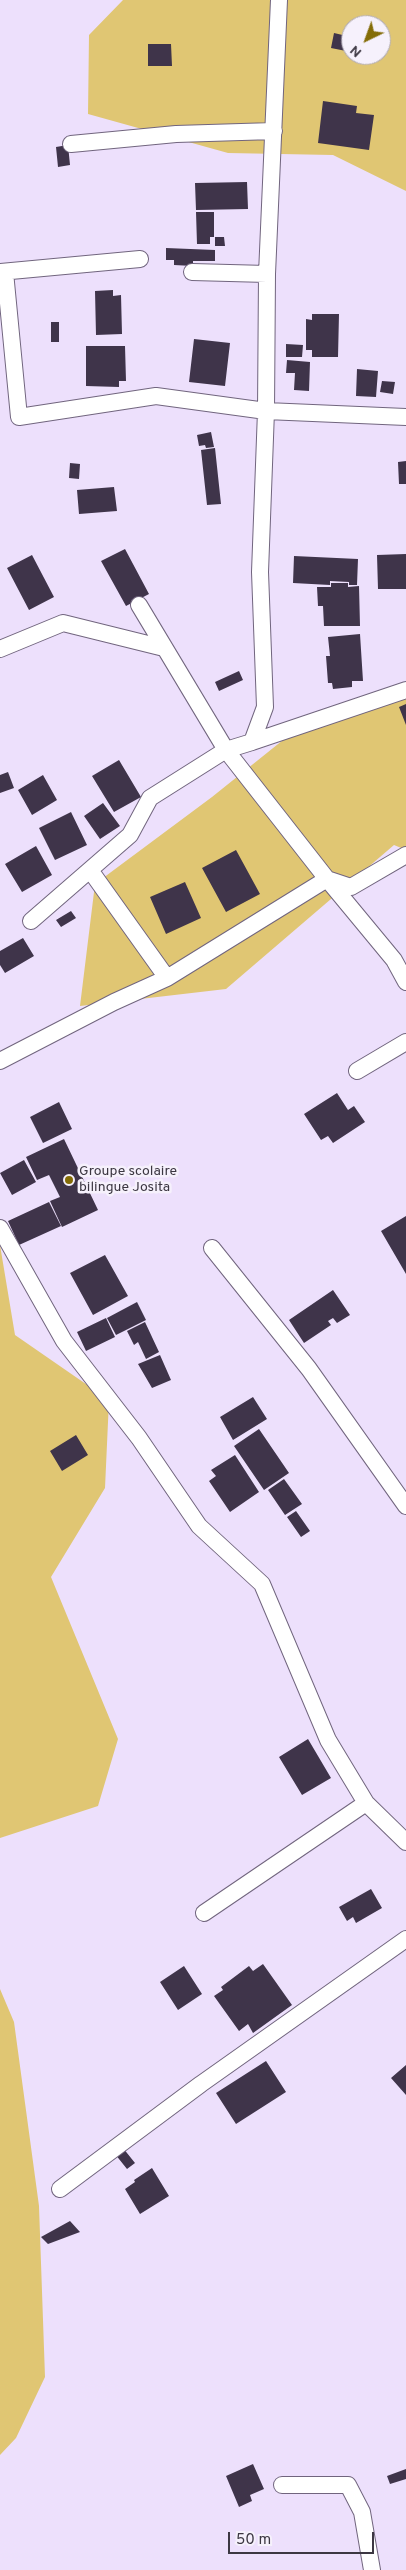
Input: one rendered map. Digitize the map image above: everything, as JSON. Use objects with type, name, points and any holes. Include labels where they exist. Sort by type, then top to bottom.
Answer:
[{"type":"street","points":[[252,742],[265,707],[260,572],[266,411],[267,274],[278,0]]},
{"type":"street","points":[[71,144],[176,134],[274,131]]},
{"type":"street","points":[[140,259],[2,272],[19,417],[156,396],[266,411],[406,417]]},
{"type":"street","points":[[192,272],[267,274]]},
{"type":"street","points":[[139,606],[226,750],[327,880],[394,960],[406,982]]},
{"type":"street","points":[[0,649],[64,623],[164,648]]},
{"type":"street","points":[[31,921],[130,835],[150,798],[226,750],[406,690]]},
{"type":"street","points":[[0,1061],[114,1002],[167,978],[327,880],[352,887],[406,855]]},
{"type":"street","points":[[90,870],[167,978]]},
{"type":"street","points":[[357,1071],[406,1042]]},
{"type":"street","points":[[0,1228],[64,1342],[139,1438],[199,1526],[262,1584],[328,1740],[366,1803],[406,1842]]},
{"type":"street","points":[[212,1248],[309,1368],[406,1506]]},
{"type":"street","points":[[204,1913],[366,1803]]},
{"type":"street","points":[[60,2189],[200,2084],[406,1939]]},
{"type":"street","points":[[282,2485],[348,2484],[362,2512],[372,2570]]},
{"type":"shaded area","points":[[123,0],[406,0],[406,191],[333,155],[228,153],[88,114],[89,35]]},
{"type":"shaded area","points":[[406,693],[406,850],[394,845],[226,989],[80,1006],[95,884],[212,797],[303,724]]},
{"type":"shaded area","points":[[0,1245],[15,1335],[109,1400],[105,1488],[51,1577],[118,1739],[98,1806],[0,1838]]},
{"type":"shaded area","points":[[0,1989],[14,2022],[39,2206],[45,2377],[16,2438],[0,2455]]},
{"type":"building","points":[[334,33],[341,35],[341,50],[331,48]]},
{"type":"building","points":[[148,44],[171,44],[172,66],[148,66]]},
{"type":"building","points":[[323,101],[357,106],[356,113],[374,115],[369,150],[318,143]]},
{"type":"building","points":[[68,145],[70,165],[58,167],[56,147]]},
{"type":"building","points":[[247,182],[248,209],[196,210],[195,183]]},
{"type":"building","points":[[196,212],[214,212],[214,237],[210,237],[210,244],[197,244]]},
{"type":"building","points":[[215,237],[224,237],[225,246],[215,246]]},
{"type":"building","points":[[166,248],[215,250],[215,261],[193,261],[193,266],[174,265],[174,260],[166,260]]},
{"type":"building","points":[[113,290],[113,296],[121,295],[122,334],[96,335],[95,291]]},
{"type":"building","points":[[312,314],[339,314],[338,357],[312,357],[312,350],[306,350],[306,319],[312,320]]},
{"type":"building","points":[[51,322],[59,322],[59,342],[51,342]]},
{"type":"building","points":[[194,339],[230,343],[225,386],[189,382]]},
{"type":"building","points":[[286,344],[303,345],[302,357],[286,357]]},
{"type":"building","points":[[86,346],[125,346],[126,381],[119,381],[119,387],[86,386]]},
{"type":"building","points":[[287,360],[310,362],[309,391],[294,390],[295,373],[286,373]]},
{"type":"building","points":[[357,369],[378,371],[376,397],[356,396]]},
{"type":"building","points":[[382,381],[395,382],[393,394],[380,392]]},
{"type":"building","points":[[211,432],[214,447],[206,448],[205,445],[199,446],[197,435]]},
{"type":"building","points":[[215,448],[221,504],[207,505],[201,450]]},
{"type":"building","points":[[406,461],[406,484],[399,484],[398,462]]},
{"type":"building","points":[[70,463],[80,464],[79,479],[69,478]]},
{"type":"building","points":[[114,487],[117,511],[79,514],[77,490]]},
{"type":"building","points":[[125,549],[149,594],[126,606],[101,561]]},
{"type":"building","points":[[406,554],[406,589],[378,589],[377,555]]},
{"type":"building","points":[[32,555],[54,597],[29,610],[7,568]]},
{"type":"building","points":[[294,556],[358,559],[357,585],[349,585],[349,582],[330,581],[330,585],[293,583]]},
{"type":"building","points":[[331,583],[348,583],[348,587],[359,586],[360,626],[324,626],[323,606],[318,606],[317,587],[331,587]]},
{"type":"building","points":[[360,634],[363,681],[352,681],[352,687],[333,689],[332,683],[328,683],[326,656],[330,656],[328,637]]},
{"type":"building","points":[[239,671],[243,680],[219,691],[215,682]]},
{"type":"building","points":[[406,704],[406,725],[399,707]]},
{"type":"building","points":[[119,760],[141,797],[114,812],[92,776]]},
{"type":"building","points":[[8,772],[14,788],[0,793],[0,775]]},
{"type":"building","points":[[43,775],[57,800],[32,815],[18,790]]},
{"type":"building","points":[[103,803],[120,826],[100,839],[84,816]]},
{"type":"building","points":[[71,812],[87,845],[55,860],[39,828]]},
{"type":"building","points":[[36,846],[52,875],[22,892],[5,864]]},
{"type":"building","points":[[236,850],[260,894],[226,912],[202,868]]},
{"type":"building","points":[[185,882],[201,918],[166,934],[150,897]]},
{"type":"building","points":[[71,911],[76,918],[61,927],[56,920]]},
{"type":"building","points":[[23,938],[34,956],[5,973],[0,965],[0,951]]},
{"type":"building","points":[[337,1093],[348,1110],[354,1106],[365,1122],[333,1143],[328,1136],[321,1140],[304,1114]]},
{"type":"building","points":[[59,1102],[72,1129],[43,1143],[30,1117]]},
{"type":"building","points":[[64,1139],[98,1210],[62,1227],[50,1201],[60,1197],[49,1175],[37,1180],[26,1157]]},
{"type":"building","points":[[24,1160],[36,1182],[12,1195],[0,1173]]},
{"type":"building","points":[[49,1202],[61,1226],[19,1245],[8,1221]]},
{"type":"building","points":[[406,1216],[406,1274],[381,1231]]},
{"type":"building","points":[[105,1255],[128,1296],[93,1315],[70,1273]]},
{"type":"building","points":[[333,1290],[350,1315],[337,1323],[333,1318],[328,1321],[331,1325],[304,1343],[289,1320]]},
{"type":"building","points":[[137,1302],[146,1320],[116,1335],[107,1318]]},
{"type":"building","points":[[106,1318],[115,1337],[86,1351],[77,1332]]},
{"type":"building","points":[[145,1322],[159,1352],[146,1359],[138,1342],[134,1345],[127,1331]]},
{"type":"building","points":[[160,1355],[171,1380],[152,1388],[138,1364]]},
{"type":"building","points":[[253,1397],[267,1419],[233,1440],[220,1417]]},
{"type":"building","points":[[259,1429],[289,1473],[264,1490],[234,1446]]},
{"type":"building","points":[[76,1435],[88,1455],[62,1471],[50,1451]]},
{"type":"building","points":[[235,1455],[259,1492],[230,1512],[209,1481],[216,1476],[211,1470]]},
{"type":"building","points":[[284,1479],[302,1504],[285,1515],[268,1490]]},
{"type":"building","points":[[296,1511],[310,1531],[301,1537],[287,1517]]},
{"type":"building","points":[[308,1739],[331,1778],[302,1795],[279,1757]]},
{"type":"building","points":[[371,1889],[382,1908],[356,1923],[353,1917],[347,1921],[339,1907]]},
{"type":"building","points":[[263,1964],[292,2005],[253,2033],[248,2024],[239,2031],[214,1996],[223,1990],[221,1987],[249,1966],[253,1971]]},
{"type":"building","points":[[184,1966],[202,1994],[178,2010],[160,1982]]},
{"type":"building","points":[[266,2061],[286,2092],[236,2124],[216,2093]]},
{"type":"building","points":[[406,2065],[406,2095],[391,2078]]},
{"type":"building","points":[[123,2148],[135,2163],[127,2169],[115,2154]]},
{"type":"building","points":[[152,2168],[169,2196],[140,2214],[125,2189],[135,2182],[134,2180]]},
{"type":"building","points":[[70,2221],[80,2232],[48,2244],[41,2237]]},
{"type":"building","points":[[253,2464],[264,2489],[250,2495],[252,2501],[239,2507],[226,2476]]},
{"type":"building","points":[[406,2469],[406,2479],[390,2484],[387,2476]]},
{"type":"place","name":"Groupe scolaire bilingue Josita","points":[[69,1180]]}]
